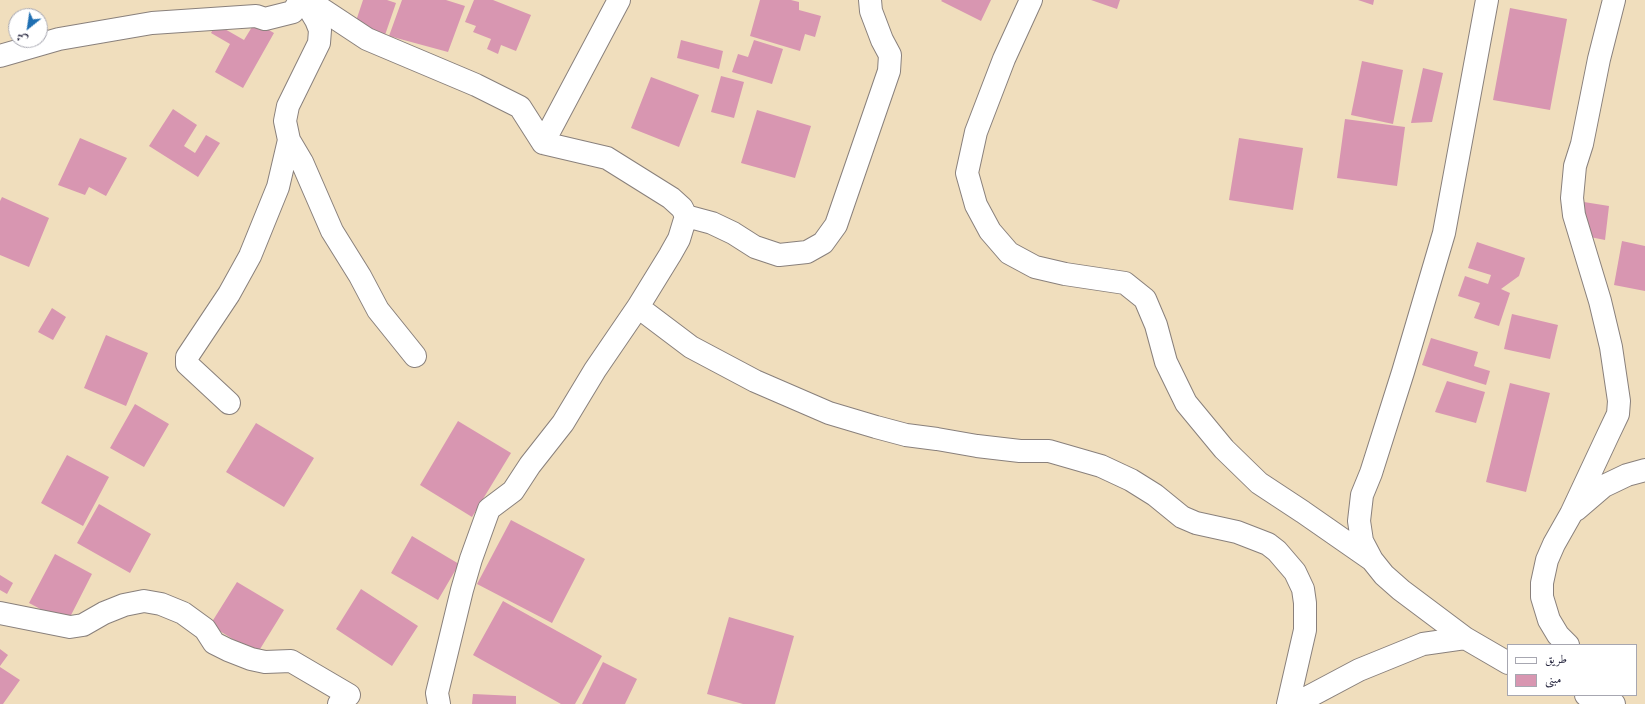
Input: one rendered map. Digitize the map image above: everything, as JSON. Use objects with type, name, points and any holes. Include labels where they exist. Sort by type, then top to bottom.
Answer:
[{"type":"street","points":[[0,56],[59,39],[152,23],[256,16],[264,19],[292,12],[300,0]]},
{"type":"street","points":[[304,0],[320,30],[319,42],[288,106],[285,121],[289,140],[302,162],[332,231],[360,276],[378,310],[415,356]]},
{"type":"street","points":[[308,0],[367,39],[476,84],[520,107],[543,143],[607,158],[671,198],[682,208],[686,216],[679,239],[638,307],[595,370],[563,423],[530,465],[513,491],[489,509],[471,559],[462,590],[437,693],[439,704]]},
{"type":"street","points":[[543,143],[619,0]]},
{"type":"street","points":[[686,216],[712,223],[733,233],[755,247],[778,255],[807,252],[824,243],[836,225],[889,72],[890,55],[879,33],[871,11],[870,0]]},
{"type":"street","points":[[1031,0],[1004,59],[976,132],[967,173],[976,205],[990,231],[1009,253],[1035,267],[1065,274],[1125,283],[1146,298],[1156,325],[1166,362],[1186,403],[1224,449],[1259,484],[1303,512],[1372,560]]},
{"type":"street","points":[[1487,0],[1444,233],[1404,372],[1372,473],[1362,495],[1359,521],[1362,541],[1372,560],[1384,575],[1401,590],[1465,638],[1507,662]]},
{"type":"street","points":[[1567,644],[1558,635],[1549,620],[1542,597],[1542,583],[1547,560],[1554,544],[1572,514],[1618,414],[1619,401],[1615,368],[1607,327],[1578,231],[1572,198],[1575,166],[1582,144],[1599,59],[1614,0]]},
{"type":"street","points":[[229,403],[187,364],[187,357],[229,294],[250,256],[278,187],[285,164],[289,140]]},
{"type":"street","points":[[638,307],[691,346],[755,381],[829,413],[876,428],[906,435],[937,438],[977,446],[1020,451],[1049,451],[1101,466],[1131,480],[1155,495],[1182,517],[1196,523],[1237,532],[1268,544],[1277,551],[1295,572],[1303,589],[1305,603],[1305,630],[1288,704]]},
{"type":"street","points":[[1572,514],[1604,486],[1627,475],[1645,470]]},
{"type":"street","points":[[0,613],[70,626],[83,625],[104,613],[124,605],[144,601],[161,604],[183,613],[205,629],[214,643],[228,650],[250,659],[265,662],[292,661],[349,695],[339,704]]},
{"type":"street","points":[[1295,704],[1359,670],[1423,644],[1465,638]]},
{"type":"street","points":[[1589,696],[1614,704]]},
{"type":"street","points":[[1615,696],[1623,704]]},
{"type":"building","points":[[363,0],[387,0],[396,3],[385,35],[355,24]]},
{"type":"building","points":[[402,0],[446,0],[465,6],[448,52],[389,36]]},
{"type":"building","points":[[474,0],[493,0],[531,15],[516,51],[501,45],[498,54],[487,49],[491,39],[473,32],[476,26],[465,22]]},
{"type":"building","points":[[760,0],[791,0],[799,2],[799,10],[821,16],[815,37],[805,34],[800,51],[750,36]]},
{"type":"building","points":[[991,0],[981,21],[941,1]]},
{"type":"building","points":[[1091,0],[1120,0],[1117,9]]},
{"type":"building","points":[[1358,0],[1374,0],[1373,5]]},
{"type":"building","points":[[1510,8],[1567,19],[1550,110],[1493,100]]},
{"type":"building","points":[[255,22],[274,33],[243,88],[215,72],[230,44],[211,33],[216,24],[244,40]]},
{"type":"building","points":[[681,40],[723,51],[719,69],[677,58]]},
{"type":"building","points":[[754,40],[783,49],[772,84],[732,72],[738,54],[748,57]]},
{"type":"building","points":[[1362,61],[1403,70],[1393,124],[1351,115]]},
{"type":"building","points":[[1423,68],[1443,73],[1432,122],[1411,123]]},
{"type":"building","points":[[721,76],[744,82],[734,118],[711,112]]},
{"type":"building","points":[[651,77],[699,95],[679,147],[631,128]]},
{"type":"building","points":[[173,109],[197,125],[184,146],[195,153],[206,135],[220,143],[198,177],[149,146]]},
{"type":"building","points":[[757,110],[811,126],[795,178],[741,163]]},
{"type":"building","points":[[1345,119],[1405,127],[1397,186],[1337,178]]},
{"type":"building","points":[[80,138],[127,158],[106,196],[89,187],[85,195],[58,185]]},
{"type":"building","points":[[1239,138],[1303,148],[1293,210],[1229,200]]},
{"type":"building","points":[[2,197],[49,218],[29,267],[0,255],[0,201]]},
{"type":"building","points":[[1584,202],[1609,206],[1605,240],[1580,235]]},
{"type":"building","points":[[1622,241],[1645,246],[1645,291],[1614,285]]},
{"type":"building","points":[[1477,242],[1525,258],[1519,276],[1501,289],[1510,293],[1499,326],[1474,318],[1480,303],[1458,296],[1465,276],[1488,284],[1491,275],[1468,268]]},
{"type":"building","points":[[52,308],[66,317],[53,340],[38,332]]},
{"type":"building","points":[[1512,314],[1558,325],[1550,359],[1504,349]]},
{"type":"building","points":[[106,335],[148,353],[126,406],[84,388]]},
{"type":"building","points":[[1431,338],[1478,352],[1474,366],[1490,371],[1486,385],[1422,365]]},
{"type":"building","points":[[1447,381],[1485,392],[1476,423],[1435,412]]},
{"type":"building","points":[[1510,383],[1550,393],[1526,492],[1486,482]]},
{"type":"building","points":[[135,404],[169,424],[144,467],[110,448]]},
{"type":"building","points":[[458,421],[511,453],[472,517],[420,485]]},
{"type":"building","points":[[256,423],[314,458],[284,507],[226,472]]},
{"type":"building","points":[[67,455],[109,477],[83,526],[41,503]]},
{"type":"building","points":[[99,504],[151,534],[130,573],[77,543]]},
{"type":"building","points":[[511,520],[585,559],[552,623],[477,584]]},
{"type":"building","points":[[412,536],[459,564],[438,600],[391,573]]},
{"type":"building","points":[[55,554],[92,574],[67,623],[29,603]]},
{"type":"building","points":[[0,575],[13,583],[7,594],[0,590]]},
{"type":"building","points":[[237,582],[284,610],[257,654],[210,625]]},
{"type":"building","points":[[361,589],[418,626],[392,666],[336,629]]},
{"type":"building","points":[[503,601],[602,656],[575,704],[561,704],[473,655]]},
{"type":"building","points":[[729,617],[794,636],[775,704],[743,704],[707,694]]},
{"type":"building","points":[[0,649],[8,655],[0,666]]},
{"type":"building","points":[[603,662],[637,679],[625,704],[582,704]]},
{"type":"building","points":[[0,667],[20,680],[3,704],[0,704]]},
{"type":"building","points":[[473,694],[516,696],[516,704],[472,704]]}]
